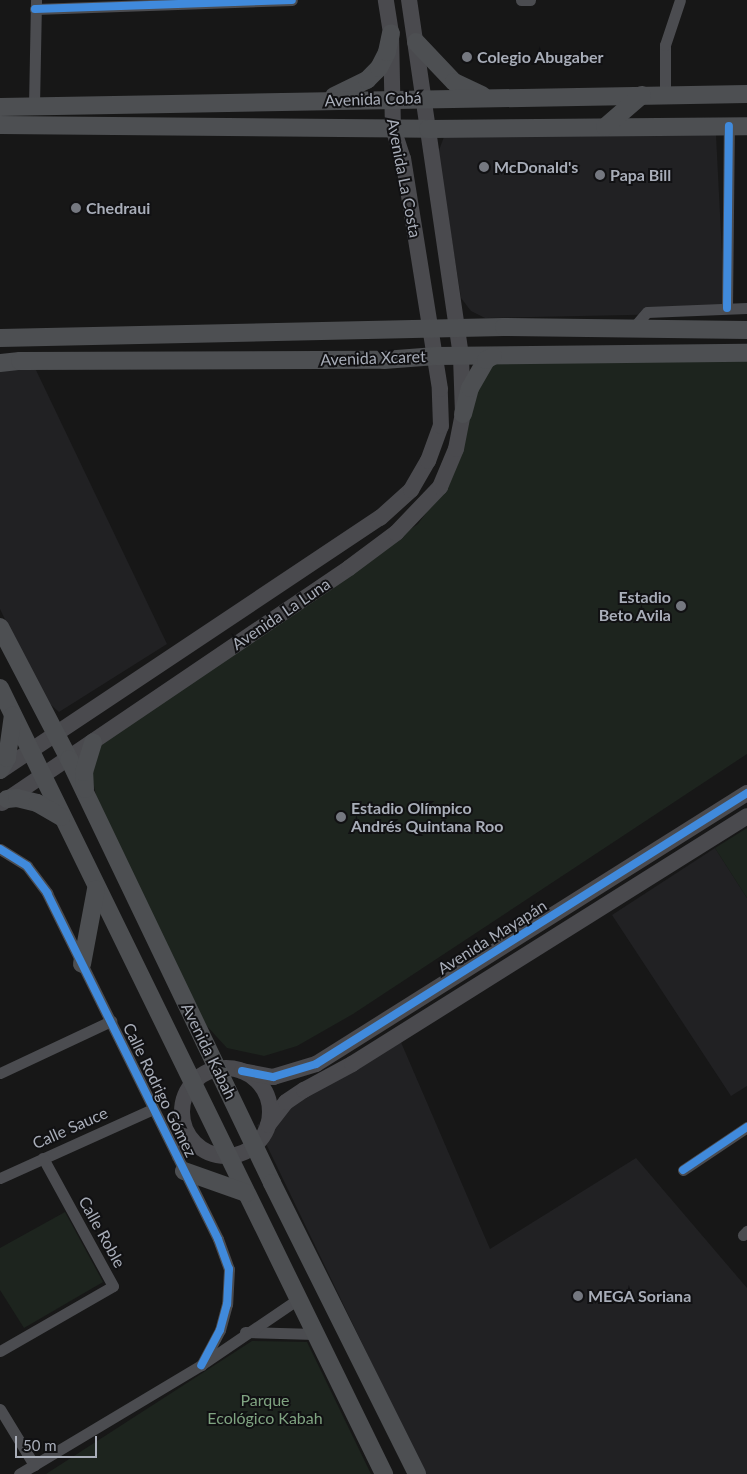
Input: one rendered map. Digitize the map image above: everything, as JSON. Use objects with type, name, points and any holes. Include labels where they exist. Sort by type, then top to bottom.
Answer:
[{"type":"main road","name":"Avenida La Costa","points":[[386,0],[390,29],[393,129],[403,159],[436,356]]},
{"type":"main road","name":"Avenida La Costa","points":[[409,0],[461,356]]},
{"type":"main road","points":[[321,100],[368,80],[379,68],[387,52],[390,29],[403,28],[413,24]]},
{"type":"main road","points":[[416,42],[454,82],[487,97]]},
{"type":"main road","name":"Avenida Cobá","points":[[0,107],[423,98],[747,94]]},
{"type":"main road","points":[[605,127],[642,95]]},
{"type":"main road","points":[[192,127],[251,102]]},
{"type":"main road","name":"Avenida Cobá","points":[[0,124],[393,129],[747,126]]},
{"type":"main road","name":"Avenida Xcaret","points":[[0,338],[431,328],[747,330]]},
{"type":"main road","points":[[20,361],[106,337]]},
{"type":"main road","name":"Avenida Xcaret","points":[[0,363],[20,361],[384,360],[436,356],[747,354]]},
{"type":"main road","name":"Avenida La Luna","points":[[0,771],[380,518],[411,490],[435,444],[441,426],[436,356]]},
{"type":"main road","name":"Avenida La Luna","points":[[3,801],[94,742],[396,533],[440,487],[456,449],[463,414],[461,356]]},
{"type":"main road","points":[[463,414],[470,388],[486,360],[494,356]]},
{"type":"main road","points":[[435,444],[456,449]]},
{"type":"main road","name":"Avenida Kabah","points":[[0,628],[69,759],[254,1146],[417,1474]]},
{"type":"main road","points":[[142,676],[145,691],[157,699]]},
{"type":"main road","name":"Avenida Kabah","points":[[0,688],[96,889],[193,1082],[227,1156],[384,1474]]},
{"type":"main road","points":[[0,771],[7,758],[13,732],[13,712]]},
{"type":"main road","points":[[86,797],[84,772],[94,742]]},
{"type":"main road","name":"Avenida Mayapán","points":[[218,1068],[273,1077],[296,1072],[316,1064],[747,793]]},
{"type":"main road","points":[[3,801],[17,798],[37,803],[53,809],[62,818]]},
{"type":"main road","name":"Avenida Mayapán","points":[[254,1146],[286,1102],[352,1064],[747,816]]},
{"type":"main road","points":[[82,964],[96,889]]},
{"type":"main road","points":[[567,905],[578,922]]},
{"type":"main road","points":[[218,1068],[193,1082],[182,1105],[185,1128],[200,1147],[227,1156],[254,1146]]},
{"type":"main road","points":[[242,1071],[254,1078],[265,1093],[270,1112],[268,1125]]},
{"type":"main road","points":[[296,1072],[298,1084],[304,1090]]},
{"type":"main road","points":[[181,1164],[246,1193]]},
{"type":"street","points":[[522,0],[530,0]]},
{"type":"street","points":[[665,95],[665,45],[680,0]]},
{"type":"street","points":[[34,106],[36,4],[291,1]]},
{"type":"street","points":[[727,308],[729,126]]},
{"type":"street","points":[[633,328],[647,312],[747,308]]},
{"type":"street","name":"Calle Rodrigo Gómez","points":[[0,849],[27,866],[47,893],[181,1164],[229,1269],[228,1304],[220,1330],[201,1364]]},
{"type":"street","points":[[1,1069],[111,1021]]},
{"type":"street","name":"Calle Sauce","points":[[0,1178],[153,1109]]},
{"type":"street","points":[[683,1170],[747,1126]]},
{"type":"street","points":[[181,1164],[185,1128]]},
{"type":"street","name":"Calle Roble","points":[[0,1351],[113,1286],[43,1158]]},
{"type":"street","points":[[19,1474],[201,1364],[245,1332],[298,1298]]},
{"type":"street","points":[[245,1332],[315,1334]]},
{"type":"street","points":[[0,1408],[34,1465]]},
{"type":"shaded area","points":[[445,134],[716,135],[725,313],[485,318],[471,311],[461,298],[438,153]]},
{"type":"shaded area","points":[[35,368],[167,644],[59,712],[43,698],[0,609],[0,371]]},
{"type":"shaded area","points":[[715,848],[747,898],[747,1086],[731,1096],[612,915]]},
{"type":"shaded area","points":[[397,1033],[490,1249],[636,1158],[747,1288],[747,1474],[425,1474],[257,1125]]},
{"type":"green space","points":[[747,356],[747,754],[353,1014],[297,1046],[264,1056],[227,1048],[206,1025],[101,818],[92,777],[97,750],[110,735],[418,524],[439,495],[470,401],[496,360]]},
{"type":"green space","points":[[747,828],[747,898],[715,848]]},
{"type":"green space","points":[[65,1212],[103,1282],[24,1328],[0,1290],[0,1248]]},
{"type":"green space","name":"Parque Ecológico Kabah","points":[[252,1341],[307,1342],[371,1474],[46,1474]]},
{"type":"cycle path","points":[[35,9],[292,0]]},
{"type":"cycle path","points":[[727,308],[729,126]]},
{"type":"cycle path","points":[[242,1071],[273,1077],[316,1064],[747,793]]},
{"type":"cycle path","points":[[0,849],[27,866],[47,893],[218,1239],[229,1269],[227,1304],[220,1330],[201,1365]]},
{"type":"cycle path","points":[[683,1170],[747,1127]]},
{"type":"place","name":"Colegio Abugaber","points":[[467,57]]},
{"type":"place","name":"McDonald's","points":[[484,167]]},
{"type":"place","name":"Papa Bill","points":[[600,175]]},
{"type":"place","name":"Chedraui","points":[[76,208]]},
{"type":"place","name":"Estadio Beto Avila","points":[[681,606]]},
{"type":"place","name":"Estadio Olímpico Andrés Quintana Roo","points":[[341,817]]},
{"type":"place","name":"MEGA Soriana","points":[[578,1296]]}]
